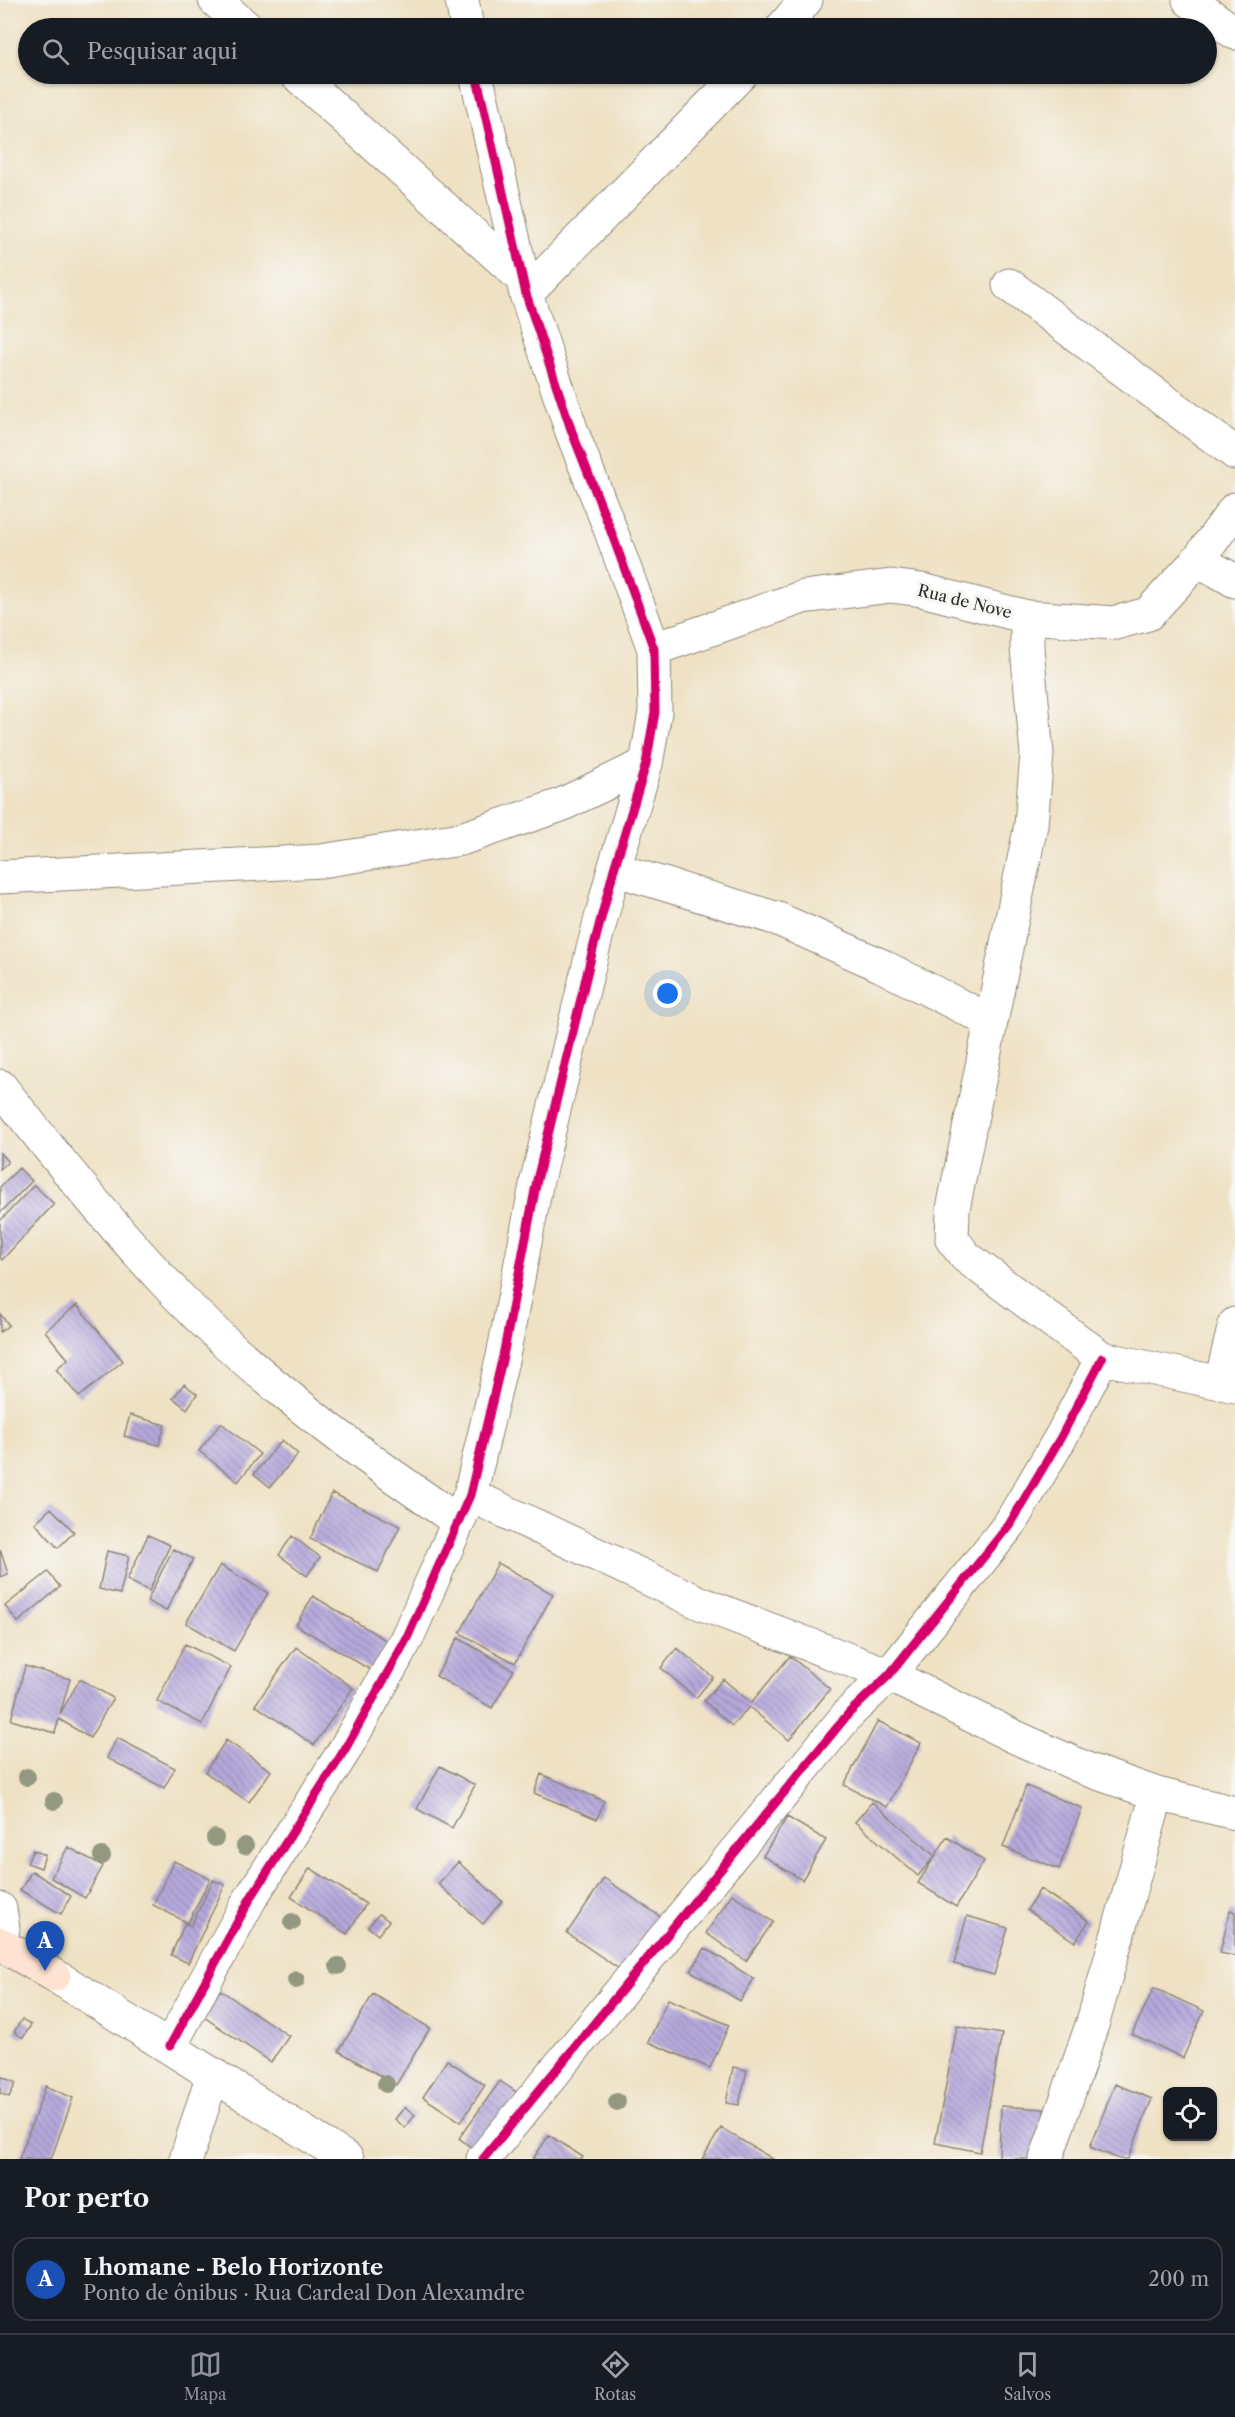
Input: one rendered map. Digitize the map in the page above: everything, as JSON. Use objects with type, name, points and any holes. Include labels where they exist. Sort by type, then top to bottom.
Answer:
[{"type":"main road","points":[[0,1944],[54,1975]]},
{"type":"street","points":[[215,0],[236,18]]},
{"type":"street","points":[[462,0],[465,18]]},
{"type":"street","points":[[791,18],[806,0]]},
{"type":"street","points":[[307,84],[524,286]]},
{"type":"street","points":[[170,2046],[250,1899],[344,1751],[407,1638],[464,1508],[503,1356],[537,1180],[614,869],[646,764],[655,712],[654,649],[572,432],[524,286],[478,84]]},
{"type":"street","points":[[524,286],[731,84]]},
{"type":"street","points":[[1009,285],[1235,453]]},
{"type":"street","name":"Rua de Nove","points":[[654,649],[802,597],[891,586],[922,590],[1027,616],[1114,623],[1148,614],[1198,560],[1235,509]]},
{"type":"street","points":[[1198,560],[1235,581]]},
{"type":"street","points":[[1027,616],[1027,648],[1037,754],[1031,825],[953,1209],[952,1239],[966,1257],[1102,1358],[1228,1384],[1235,1324]]},
{"type":"street","points":[[0,877],[321,861],[461,839],[561,806],[646,764]]},
{"type":"street","points":[[614,869],[778,919],[880,965],[990,1021]]},
{"type":"street","points":[[0,1086],[107,1219],[177,1295],[306,1412],[381,1469],[464,1508],[700,1603],[889,1675],[1078,1765],[1157,1794],[1235,1813]]},
{"type":"street","points":[[483,2159],[849,1713],[889,1675],[1009,1526],[1061,1437],[1102,1358]]},
{"type":"street","points":[[1046,2159],[1094,2022],[1157,1794]]},
{"type":"street","points":[[0,1909],[3,1929],[0,1939]]},
{"type":"street","points":[[54,1975],[347,2159]]},
{"type":"street","points":[[186,2159],[213,2074]]},
{"type":"building","points":[[0,1153],[8,1162],[0,1169]]},
{"type":"building","points":[[19,1168],[32,1181],[0,1213],[0,1187]]},
{"type":"building","points":[[34,1185],[54,1204],[2,1260],[0,1258],[0,1221]]},
{"type":"building","points":[[77,1305],[123,1361],[79,1397],[56,1369],[68,1359],[45,1331]]},
{"type":"building","points":[[0,1314],[9,1325],[0,1332]]},
{"type":"building","points":[[184,1384],[197,1394],[187,1409],[173,1398]]},
{"type":"building","points":[[130,1415],[165,1425],[159,1445],[124,1436]]},
{"type":"building","points":[[221,1423],[260,1454],[238,1482],[199,1451]]},
{"type":"building","points":[[282,1440],[298,1454],[270,1487],[254,1474]]},
{"type":"building","points":[[332,1493],[400,1526],[378,1572],[310,1539]]},
{"type":"building","points":[[51,1508],[74,1532],[58,1548],[35,1523]]},
{"type":"building","points":[[148,1535],[170,1545],[149,1591],[127,1580]]},
{"type":"building","points":[[292,1536],[320,1557],[307,1576],[279,1555]]},
{"type":"building","points":[[0,1549],[8,1574],[0,1577]]},
{"type":"building","points":[[173,1549],[193,1559],[166,1611],[147,1601]]},
{"type":"building","points":[[107,1551],[129,1556],[120,1594],[99,1589]]},
{"type":"building","points":[[498,1563],[553,1594],[515,1663],[460,1633]]},
{"type":"building","points":[[220,1565],[268,1593],[234,1651],[186,1623]]},
{"type":"building","points":[[48,1572],[60,1587],[18,1622],[5,1606]]},
{"type":"building","points":[[313,1596],[389,1642],[372,1671],[296,1625]]},
{"type":"building","points":[[458,1638],[514,1670],[492,1708],[436,1676]]},
{"type":"building","points":[[185,1644],[231,1667],[202,1724],[157,1701]]},
{"type":"building","points":[[296,1647],[353,1688],[314,1745],[255,1705]]},
{"type":"building","points":[[677,1648],[713,1677],[696,1698],[661,1668]]},
{"type":"building","points":[[790,1656],[830,1689],[789,1740],[749,1707],[732,1726],[704,1701],[723,1679],[751,1703]]},
{"type":"building","points":[[25,1666],[70,1679],[60,1714],[80,1679],[113,1698],[90,1738],[59,1719],[55,1733],[11,1720]]},
{"type":"building","points":[[878,1721],[921,1743],[887,1807],[844,1785]]},
{"type":"building","points":[[117,1738],[175,1768],[164,1788],[107,1758]]},
{"type":"building","points":[[226,1740],[271,1771],[249,1802],[205,1772]]},
{"type":"building","points":[[440,1766],[475,1785],[452,1828],[417,1809]]},
{"type":"building","points":[[541,1774],[604,1801],[597,1819],[534,1793]]},
{"type":"building","points":[[1026,1786],[1082,1808],[1059,1869],[1003,1847]]},
{"type":"building","points":[[872,1802],[935,1856],[918,1876],[855,1822]]},
{"type":"building","points":[[787,1817],[826,1840],[802,1880],[763,1856]]},
{"type":"building","points":[[947,1837],[984,1861],[956,1907],[918,1883]]},
{"type":"building","points":[[68,1847],[103,1866],[85,1898],[51,1878]]},
{"type":"building","points":[[33,1850],[45,1855],[41,1868],[27,1863]]},
{"type":"building","points":[[174,1861],[210,1879],[188,1923],[153,1905]]},
{"type":"building","points":[[458,1862],[502,1901],[483,1924],[438,1884]]},
{"type":"building","points":[[310,1868],[366,1904],[347,1934],[291,1897]]},
{"type":"building","points":[[32,1871],[71,1896],[61,1914],[20,1890]]},
{"type":"building","points":[[604,1878],[662,1918],[625,1973],[567,1933]]},
{"type":"building","points":[[213,1880],[225,1885],[188,1963],[171,1955],[185,1923],[191,1926]]},
{"type":"building","points":[[1040,1889],[1089,1921],[1075,1942],[1027,1910]]},
{"type":"building","points":[[732,1894],[773,1922],[746,1961],[706,1933]]},
{"type":"building","points":[[1230,1910],[1235,1912],[1235,1956],[1220,1953]]},
{"type":"building","points":[[379,1914],[389,1921],[378,1935],[368,1927]]},
{"type":"building","points":[[967,1916],[1008,1928],[994,1975],[954,1964]]},
{"type":"building","points":[[705,1948],[754,1979],[740,2001],[691,1971]]},
{"type":"building","points":[[1154,1988],[1204,2011],[1183,2058],[1132,2034]]},
{"type":"building","points":[[220,1990],[289,2036],[271,2062],[204,2017]]},
{"type":"building","points":[[373,1994],[430,2028],[396,2085],[339,2051]]},
{"type":"building","points":[[668,1999],[729,2025],[710,2068],[648,2042]]},
{"type":"building","points":[[22,2019],[31,2025],[23,2038],[14,2032]]},
{"type":"building","points":[[957,2026],[1002,2034],[980,2152],[935,2143]]},
{"type":"building","points":[[447,2060],[485,2085],[461,2122],[423,2097]]},
{"type":"building","points":[[733,2067],[747,2070],[739,2105],[726,2103]]},
{"type":"building","points":[[0,2076],[16,2083],[9,2097],[0,2093]]},
{"type":"building","points":[[500,2081],[519,2094],[477,2152],[459,2138]]},
{"type":"building","points":[[1115,2084],[1152,2099],[1128,2159],[1119,2159],[1090,2147]]},
{"type":"building","points":[[46,2086],[73,2098],[51,2159],[19,2159]]},
{"type":"building","points":[[1001,2106],[1044,2109],[1041,2159],[999,2159]]},
{"type":"building","points":[[405,2107],[415,2115],[405,2128],[395,2119]]},
{"type":"building","points":[[721,2128],[773,2159],[702,2159]]},
{"type":"building","points":[[549,2135],[583,2157],[582,2159],[533,2159]]},
{"type":"cycle path","points":[[170,2046],[250,1899],[344,1751],[407,1638],[470,1495],[503,1356],[537,1180],[593,949],[614,869],[646,764],[655,712],[654,649],[572,432],[526,294],[478,84]]},
{"type":"cycle path","points":[[483,2159],[849,1713],[889,1675],[1009,1525],[1061,1437],[1102,1358]]},
{"type":"place","name":"Lhomane - Belo Horizonte","points":[[45,1971]]}]
